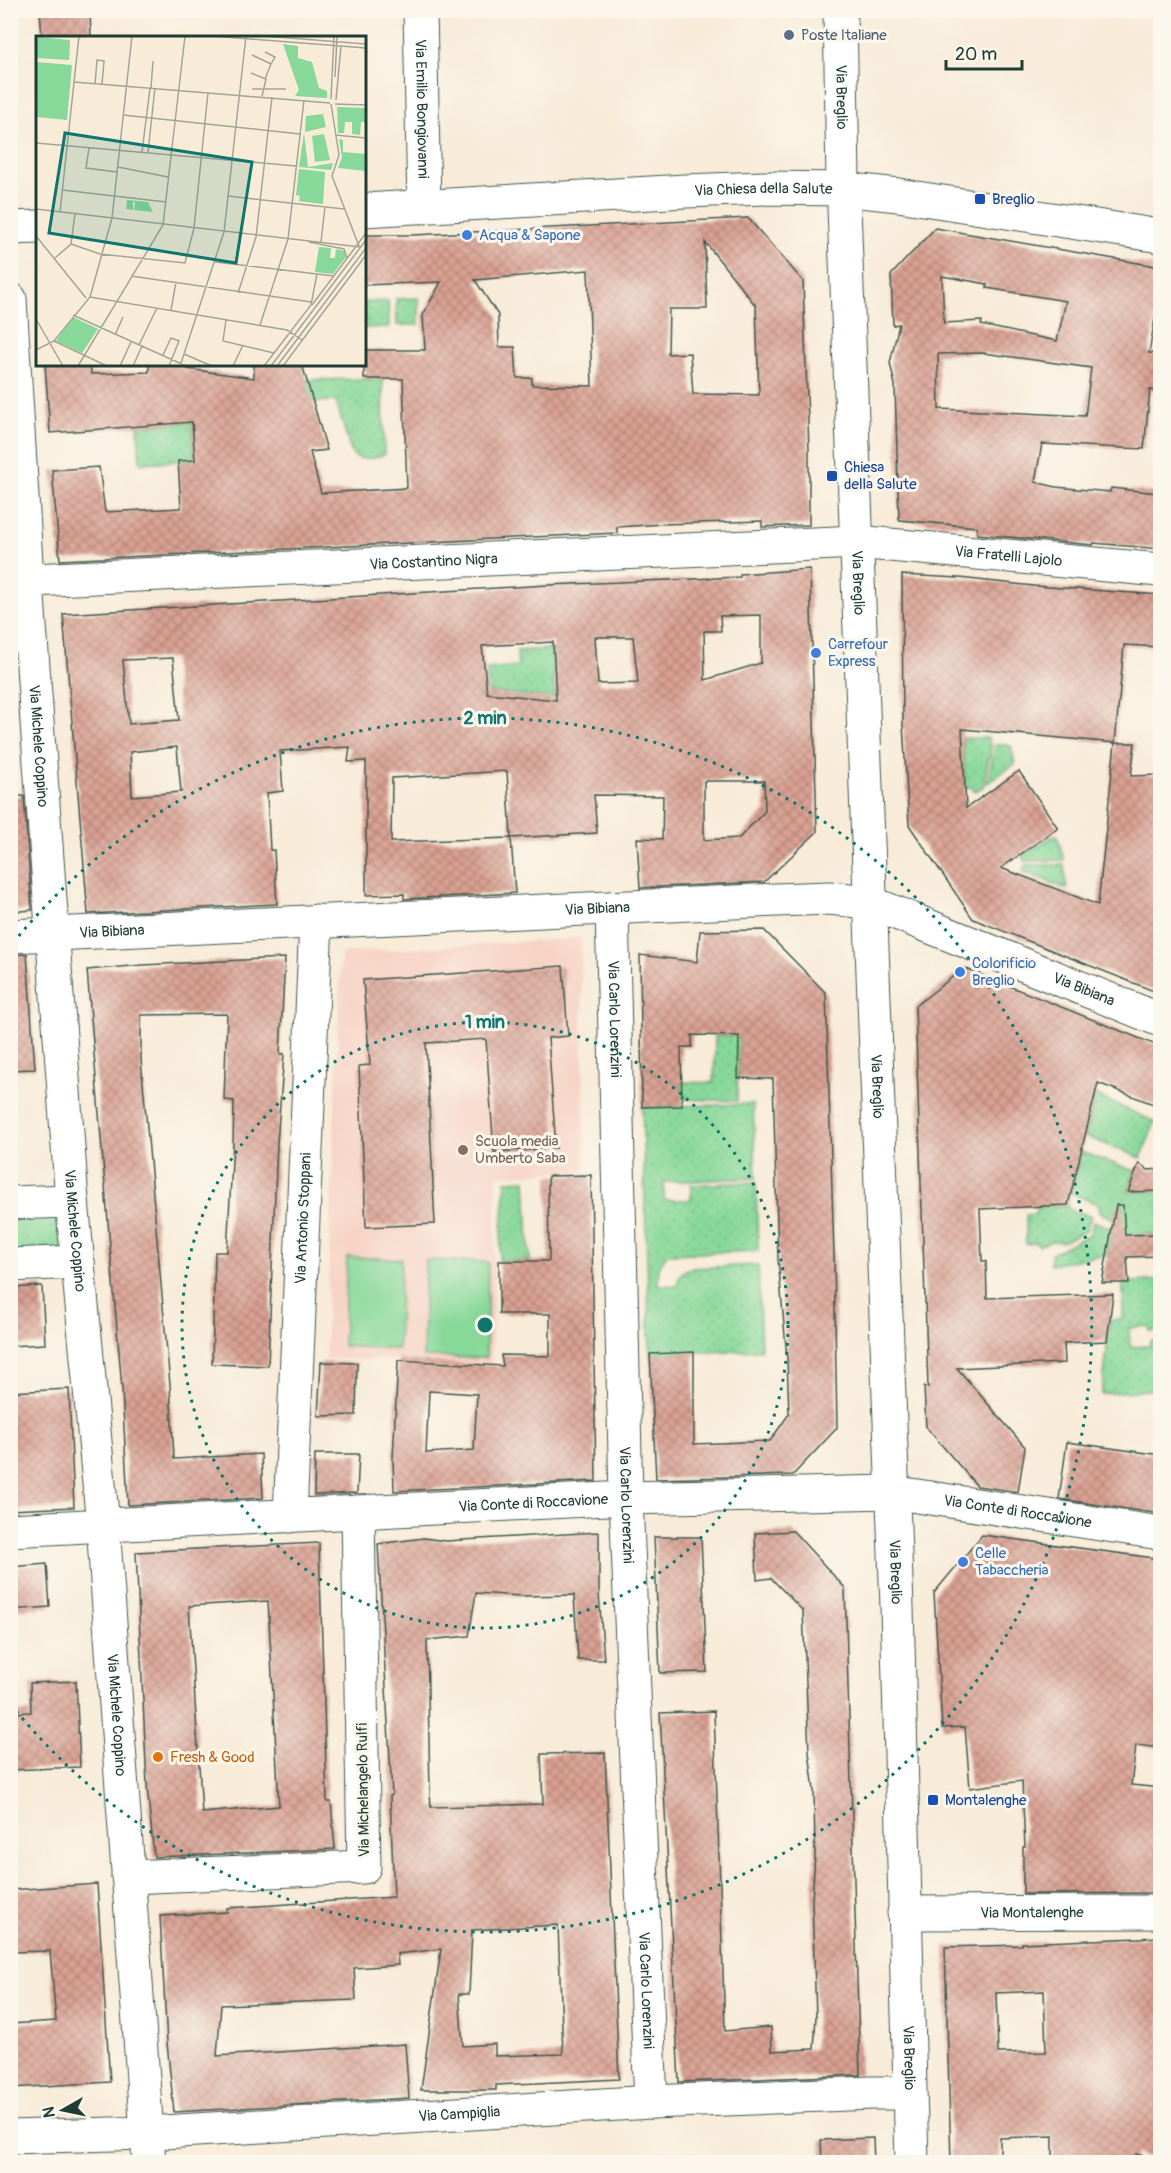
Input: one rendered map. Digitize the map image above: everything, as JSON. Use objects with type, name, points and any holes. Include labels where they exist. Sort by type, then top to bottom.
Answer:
[{"type":"street","name":"Via Emilio Bongiovanni","points":[[420,10],[424,207]]},
{"type":"street","name":"Via Breglio","points":[[840,10],[843,189],[897,1607],[912,2163]]},
{"type":"street","name":"Via Chiesa della Salute","points":[[366,210],[685,191],[770,188],[843,189],[895,194],[1161,236]]},
{"type":"street","points":[[10,228],[36,227]]},
{"type":"street","name":"Via Michele Coppino","points":[[10,299],[19,580],[52,934],[72,1201],[102,1525],[148,2148]]},
{"type":"street","name":"Via Fratelli Lajolo","points":[[857,542],[1161,570]]},
{"type":"street","name":"Via Costantino Nigra","points":[[19,580],[857,542]]},
{"type":"street","name":"Via Bibiana","points":[[10,936],[829,898],[869,902],[1161,1020]]},
{"type":"street","name":"Via Carlo Lorenzini","points":[[612,908],[626,1498],[651,2102]]},
{"type":"street","name":"Via Antonio Stoppani","points":[[290,1515],[316,921]]},
{"type":"street","points":[[10,1203],[72,1201]]},
{"type":"street","points":[[10,1265],[78,1262]]},
{"type":"street","name":"Via Conte di Roccavione","points":[[10,1530],[626,1498],[891,1492],[1161,1533]]},
{"type":"street","name":"Via Michelangelo Rulfi","points":[[128,1877],[364,1867],[358,1512]]},
{"type":"street","name":"Via Montalenghe","points":[[904,1913],[1161,1912]]},
{"type":"street","name":"Via Campiglia","points":[[10,2138],[148,2148],[651,2102],[909,2093]]},
{"type":"shaded area","name":"Scuola media Umberto Saba","points":[[581,938],[585,1171],[497,1175],[491,1365],[325,1359],[341,953]],"holes":[[[563,966],[568,1036],[548,1038],[556,1148],[494,1152],[486,1039],[368,1047],[363,981]],[[427,1063],[435,1223],[366,1226],[359,1066]]]},
{"type":"green space","points":[[419,298],[419,325],[397,325],[396,299]]},
{"type":"green space","points":[[388,301],[389,327],[366,328],[366,302]]},
{"type":"green space","points":[[383,379],[384,454],[366,459],[357,457],[351,452],[336,401],[293,403],[285,380]]},
{"type":"green space","points":[[192,422],[195,460],[140,463],[138,426]]},
{"type":"green space","points":[[552,649],[554,698],[489,692],[487,669],[518,666],[517,651]]},
{"type":"green space","points":[[963,738],[988,738],[989,745],[992,745],[983,787],[975,791],[972,787],[965,787]]},
{"type":"green space","points":[[996,744],[1011,746],[1015,764],[987,783]]},
{"type":"green space","points":[[1057,835],[1064,860],[1025,861],[1022,856]]},
{"type":"green space","points":[[1026,865],[1064,865],[1067,889],[1023,871]]},
{"type":"green space","points":[[715,1036],[739,1036],[737,1101],[682,1099],[682,1082],[714,1083]]},
{"type":"green space","points":[[1095,1095],[1155,1122],[1141,1158],[1085,1136]]},
{"type":"green space","points":[[753,1104],[756,1178],[664,1182],[664,1200],[691,1200],[691,1185],[756,1182],[758,1251],[667,1254],[659,1266],[658,1285],[677,1286],[680,1275],[690,1268],[758,1265],[761,1350],[650,1354],[642,1107]]},
{"type":"green space","points":[[1081,1152],[1135,1171],[1128,1192],[1160,1191],[1160,1234],[1111,1235],[1107,1254],[1050,1265],[1051,1254],[1090,1234],[1093,1221],[1113,1229],[1116,1220],[1099,1212],[1100,1205],[1071,1193]]},
{"type":"green space","points":[[526,1180],[530,1261],[499,1261],[506,1181]]},
{"type":"green space","points":[[72,1201],[78,1262],[11,1265],[10,1203]]},
{"type":"green space","points":[[1068,1205],[1068,1209],[1091,1216],[1086,1231],[1062,1242],[1052,1241],[1038,1246],[1038,1243],[1026,1244],[1026,1215],[1036,1214],[1036,1207]]},
{"type":"green space","points":[[347,1257],[401,1259],[398,1349],[343,1346]]},
{"type":"green space","points":[[425,1260],[488,1262],[486,1358],[423,1357]]},
{"type":"green space","points":[[1160,1280],[1160,1331],[1150,1331],[1149,1326],[1129,1328],[1130,1347],[1150,1346],[1150,1341],[1160,1340],[1160,1389],[1102,1394],[1110,1320],[1123,1319],[1123,1283]]},
{"type":"building","points":[[40,10],[90,10],[91,36],[42,36]]},
{"type":"building","points":[[748,218],[803,281],[809,450],[809,525],[762,527],[762,521],[663,524],[617,527],[617,533],[60,560],[52,470],[99,467],[105,512],[181,508],[178,461],[195,460],[192,422],[50,433],[45,366],[90,366],[91,374],[149,372],[149,366],[188,366],[188,369],[254,378],[254,366],[303,366],[327,450],[310,452],[321,493],[407,488],[403,379],[364,379],[366,350],[425,350],[423,315],[441,282],[366,285],[366,235],[414,235]],"holes":[[[705,242],[756,306],[759,395],[693,394],[690,353],[668,354],[669,309],[707,309]],[[588,270],[592,386],[532,385],[532,378],[517,378],[515,347],[499,347],[498,315],[475,280]]]},
{"type":"building","points":[[935,228],[1161,267],[1161,314],[1156,313],[1149,353],[1161,354],[1161,392],[1150,390],[1144,449],[1042,444],[1035,482],[1056,487],[1110,492],[1111,488],[1158,493],[1157,499],[1161,500],[1161,549],[977,534],[977,527],[899,520],[895,385],[890,363],[899,324],[893,325],[891,275]],"holes":[[[942,276],[987,284],[987,288],[1066,301],[1057,341],[981,325],[982,321],[944,323]],[[983,353],[1091,368],[1085,416],[939,409],[938,354]]]},
{"type":"building","points":[[810,569],[817,832],[764,882],[640,888],[637,838],[662,839],[663,796],[594,795],[597,833],[511,838],[515,893],[404,899],[404,894],[366,895],[366,761],[348,762],[350,747],[280,751],[283,791],[267,793],[270,850],[274,850],[277,904],[88,914],[63,614],[548,585],[740,577],[740,574]],"holes":[[[761,615],[761,663],[705,680],[704,631],[721,631],[720,616]],[[595,637],[633,637],[638,683],[598,684]],[[553,642],[556,700],[487,693],[482,646]],[[173,658],[179,720],[129,724],[123,660]],[[177,747],[181,792],[132,796],[130,752]],[[507,771],[511,838],[391,842],[392,778]],[[704,781],[764,781],[765,811],[739,838],[704,840]]]},
{"type":"building","points":[[902,575],[1161,595],[1161,647],[1124,645],[1115,743],[1135,743],[1131,776],[1161,775],[1161,994],[973,919],[909,825],[903,725]],"holes":[[[962,729],[1115,743],[1098,905],[1001,868],[1058,828],[1019,771],[966,808]]]},
{"type":"building","points":[[10,796],[24,796],[32,910],[10,912]]},
{"type":"building","points":[[764,930],[826,993],[837,1428],[793,1475],[656,1479],[650,1354],[694,1352],[694,1444],[770,1441],[789,1414],[787,1358],[778,1259],[773,1079],[738,1078],[739,1036],[692,1035],[692,1047],[681,1047],[682,1106],[642,1107],[640,955],[697,962],[700,931]]},
{"type":"building","points":[[27,954],[35,1069],[10,1070],[10,955]]},
{"type":"building","points":[[285,958],[280,1054],[284,1054],[277,1143],[268,1366],[212,1364],[215,1252],[227,1252],[233,1143],[234,1101],[224,1100],[227,1014],[141,1015],[141,1060],[170,1385],[174,1459],[261,1454],[263,1498],[128,1505],[122,1389],[87,970]]},
{"type":"building","points":[[563,966],[568,1036],[548,1038],[556,1148],[494,1152],[486,1039],[426,1043],[435,1224],[366,1227],[359,1066],[370,1065],[363,980]]},
{"type":"building","points":[[964,968],[1161,1047],[1161,1107],[1098,1083],[1068,1205],[980,1209],[982,1261],[986,1261],[987,1298],[1113,1294],[1107,1341],[1064,1343],[1065,1363],[957,1368],[1025,1447],[1018,1492],[977,1486],[926,1427],[924,1387],[928,1387],[915,1006]]},
{"type":"building","points":[[1139,1163],[1148,1170],[1161,1169],[1161,1191],[1128,1192]]},
{"type":"building","points":[[591,1175],[596,1481],[394,1491],[393,1458],[398,1360],[503,1366],[501,1355],[550,1356],[550,1314],[499,1314],[499,1261],[549,1261],[548,1176]],"holes":[[[429,1391],[477,1394],[474,1450],[426,1453]]]},
{"type":"building","points":[[1116,1205],[1123,1205],[1125,1235],[1161,1234],[1161,1256],[1127,1257],[1129,1283],[1102,1283]]},
{"type":"building","points":[[42,1286],[45,1344],[10,1346],[10,1288]]},
{"type":"building","points":[[321,1362],[357,1363],[356,1415],[318,1416]]},
{"type":"building","points":[[69,1389],[74,1507],[10,1510],[10,1392]]},
{"type":"building","points":[[1067,1442],[1161,1455],[1161,1514],[1059,1499]]},
{"type":"building","points":[[315,1454],[359,1454],[357,1493],[314,1495]]},
{"type":"building","points":[[793,1531],[845,1588],[860,2075],[679,2082],[660,1713],[714,1711],[725,2031],[771,2027],[772,2051],[814,2049],[816,2016],[812,1901],[815,1854],[814,1790],[809,1752],[803,1611],[771,1578],[757,1580],[755,1533]]},
{"type":"building","points":[[599,1532],[599,1594],[604,1660],[578,1660],[574,1595],[521,1596],[476,1593],[469,1636],[427,1640],[430,1792],[431,1807],[543,1804],[541,1754],[605,1753],[619,2079],[496,2085],[496,2090],[421,2090],[441,1949],[397,1954],[398,1965],[354,1968],[356,2000],[221,2005],[217,2056],[405,2044],[409,2098],[174,2112],[167,2043],[160,1916],[227,1912],[227,1908],[394,1897],[390,1796],[392,1795],[378,1544],[424,1538],[446,1541]],"holes":[[[558,1925],[563,2054],[495,2056],[495,2044],[463,2046],[459,1994],[469,1994],[472,1930]]]},
{"type":"building","points":[[982,1535],[1161,1559],[1161,1748],[1136,1745],[1131,1785],[1161,1788],[1161,1893],[1023,1894],[1023,1847],[1025,1847],[1022,1781],[970,1788],[965,1727],[942,1728],[934,1593]]},
{"type":"building","points":[[654,1537],[701,1537],[707,1672],[660,1673]]},
{"type":"building","points":[[319,1543],[327,1802],[331,1802],[335,1849],[154,1857],[147,1785],[136,1552]],"holes":[[[268,1601],[279,1806],[202,1813],[189,1606]]]},
{"type":"building","points":[[47,1564],[50,1607],[10,1610],[10,1567]]},
{"type":"building","points":[[76,1681],[80,1767],[10,1770],[10,1713],[31,1712],[30,1683]]},
{"type":"building","points":[[97,1884],[110,2082],[10,2088],[10,2024],[56,2021],[50,1951],[10,1952],[10,1890]]},
{"type":"building","points":[[1161,1937],[1161,2161],[1136,2154],[1136,2163],[1053,2163],[1053,2136],[1000,2138],[1000,2163],[951,2163],[945,1947],[1022,1945],[1022,1943]],"holes":[[[1044,1991],[1046,2052],[998,2053],[996,1993]]]},
{"type":"building","points":[[873,2138],[874,2163],[822,2163],[821,2140]]},
{"type":"place","name":"Poste Italiane","points":[[789,35]]},
{"type":"place","name":"Breglio","points":[[980,199]]},
{"type":"place","name":"Acqua & Sapone","points":[[467,235]]},
{"type":"place","name":"Chiesa della Salute","points":[[832,476]]},
{"type":"place","name":"Carrefour Express","points":[[816,653]]},
{"type":"place","name":"Colorificio Breglio","points":[[960,972]]},
{"type":"place","name":"Scuola media Umberto Saba","points":[[463,1150]]},
{"type":"place","name":"Celle Tabaccheria","points":[[963,1562]]},
{"type":"place","name":"Fresh & Good","points":[[158,1757]]},
{"type":"place","name":"Montalenghe","points":[[933,1800]]}]
